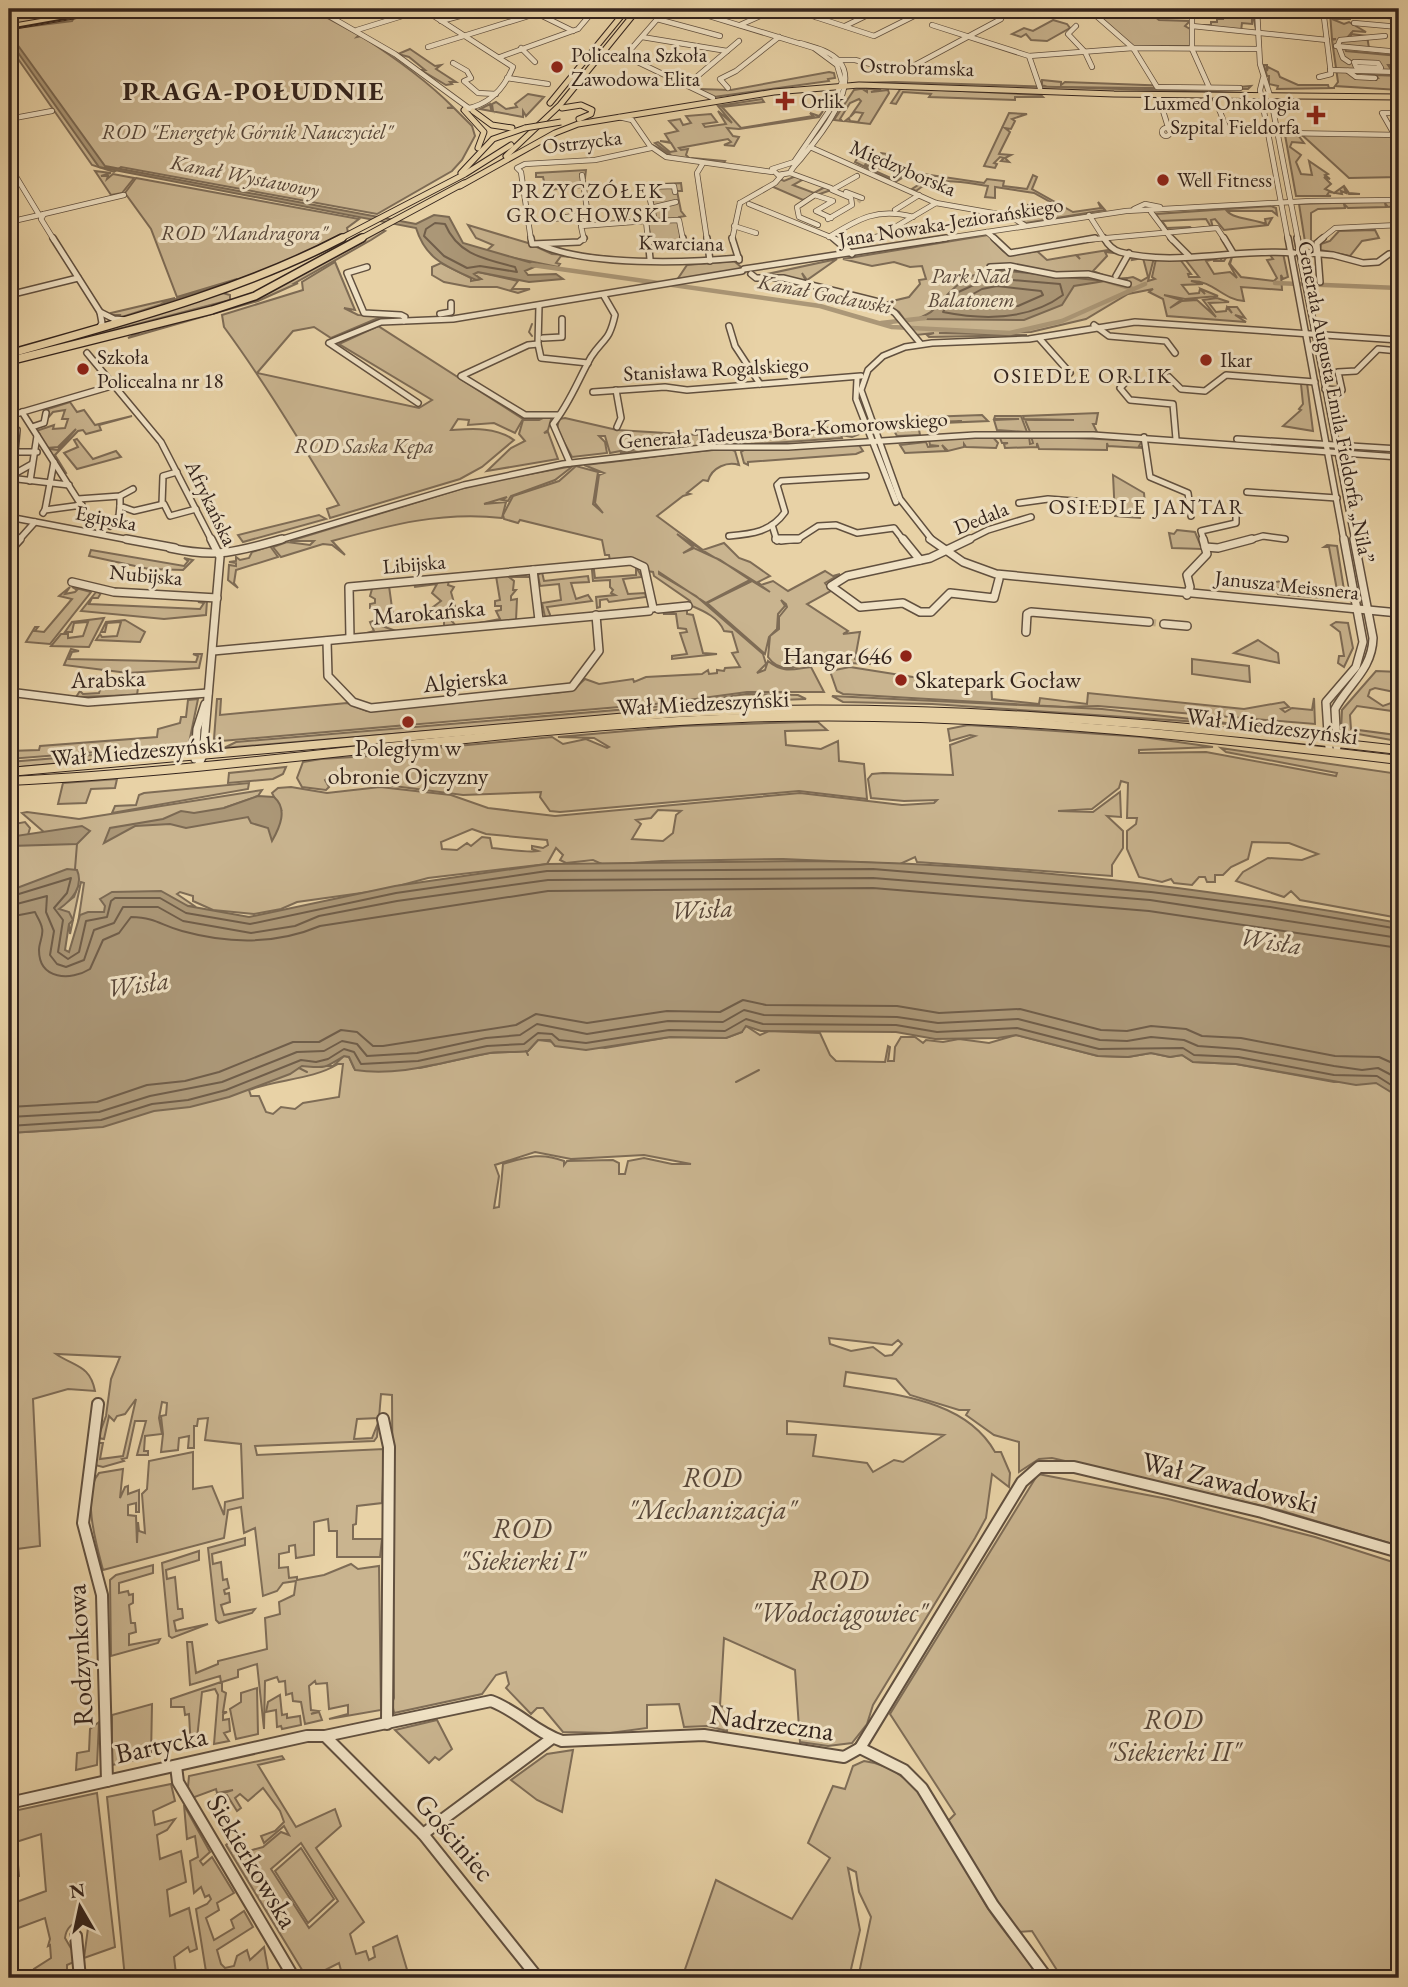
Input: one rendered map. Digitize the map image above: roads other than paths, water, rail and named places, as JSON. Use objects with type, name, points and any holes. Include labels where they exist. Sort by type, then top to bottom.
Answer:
[{"type":"main road","points":[[9,27],[114,9]]},
{"type":"main road","points":[[9,354],[128,320],[275,270],[375,223],[484,163],[526,132],[627,9]]},
{"type":"main road","points":[[511,152],[600,57],[638,9]]},
{"type":"main road","points":[[9,362],[236,303],[286,281],[460,186],[535,138],[562,108],[592,66]]},
{"type":"main road","name":"Ostrobramska","points":[[457,177],[490,142],[503,134],[525,128],[700,97],[713,99],[844,83],[905,80],[1040,88],[1399,97]]},
{"type":"main road","name":"Ostrobramska","points":[[460,186],[560,131],[613,118],[844,83],[1158,94],[1399,91]]},
{"type":"main road","points":[[562,108],[577,105],[589,107],[591,114],[572,121]]},
{"type":"main road","points":[[467,109],[489,123],[507,128],[525,128]]},
{"type":"main road","points":[[467,109],[484,132],[472,162]]},
{"type":"main road","name":"Wał Miedzeszyński","points":[[9,772],[673,713],[818,707],[1076,718],[1210,728],[1399,760]]},
{"type":"main road","name":"Wał Miedzeszyński","points":[[9,781],[640,724],[820,716],[1087,726],[1399,750]]},
{"type":"street","points":[[317,9],[411,64],[467,109],[485,103],[496,94],[513,67],[424,9],[357,30]]},
{"type":"street","points":[[441,21],[486,9]]},
{"type":"street","points":[[528,9],[573,31]]},
{"type":"street","points":[[428,47],[551,9]]},
{"type":"street","points":[[500,57],[573,31],[596,9]]},
{"type":"street","points":[[625,56],[666,9]]},
{"type":"street","points":[[686,9],[800,43],[837,61],[868,64],[902,72],[1001,19],[1005,9]]},
{"type":"street","points":[[740,25],[776,9]]},
{"type":"street","points":[[791,9],[874,36],[928,9]]},
{"type":"street","points":[[816,17],[832,9]]},
{"type":"street","points":[[845,26],[880,9]]},
{"type":"street","points":[[1044,9],[1093,11],[1133,48],[1157,87],[1240,88]]},
{"type":"street","points":[[1134,15],[1135,9]]},
{"type":"street","points":[[1192,9],[1192,48],[1209,87]]},
{"type":"street","points":[[1257,9],[1265,93]]},
{"type":"street","points":[[1305,9],[1399,17]]},
{"type":"street","points":[[1380,9],[1382,15]]},
{"type":"street","points":[[1319,77],[1329,76],[1330,70],[1323,10]]},
{"type":"street","points":[[657,19],[720,36]]},
{"type":"street","points":[[1368,38],[1368,32],[1352,22],[1399,27]]},
{"type":"street","points":[[932,25],[1029,56],[1133,48],[1259,48]]},
{"type":"street","points":[[1076,26],[1068,34],[1085,52],[1092,67]]},
{"type":"street","points":[[1192,26],[1399,52]]},
{"type":"street","points":[[1351,62],[1378,63],[1381,68],[1356,67],[1351,62],[1341,52],[1338,46],[1340,40],[1350,35],[1368,38],[1385,36]]},
{"type":"street","points":[[642,37],[727,51]]},
{"type":"street","points":[[728,88],[720,79],[729,76],[763,46],[779,37]]},
{"type":"street","points":[[687,85],[739,40]]},
{"type":"street","points":[[521,48],[535,62]]},
{"type":"street","points":[[605,50],[615,55]]},
{"type":"street","points":[[600,57],[625,56],[687,85],[700,97]]},
{"type":"street","points":[[1029,56],[1040,88]]},
{"type":"street","points":[[613,118],[628,118],[636,124],[651,148],[671,159],[776,172],[790,171],[842,98],[844,83],[837,61]]},
{"type":"street","points":[[453,63],[467,71],[471,78],[464,81],[474,90],[496,94]]},
{"type":"street","points":[[1330,70],[1399,72]]},
{"type":"street","points":[[1348,70],[1356,77],[1375,78]]},
{"type":"street","points":[[507,78],[548,84]]},
{"type":"street","points":[[844,83],[796,160],[776,172],[772,184],[739,211],[731,243],[739,258],[756,278],[783,278],[873,300],[890,309],[918,342]]},
{"type":"street","name":"Generała Augusta Emila Fieldorfa „Nila”","points":[[1265,93],[1276,132],[1373,638],[1372,656],[1364,675],[1337,705],[1333,747]]},
{"type":"street","name":"Generała Augusta Emila Fieldorfa „Nila”","points":[[1265,93],[1281,202],[1358,610],[1362,652],[1356,667],[1326,702],[1333,747]]},
{"type":"street","points":[[1158,94],[1168,130],[1396,134]]},
{"type":"street","points":[[1215,99],[1228,132]]},
{"type":"street","points":[[9,119],[52,111]]},
{"type":"street","points":[[1396,134],[1382,113],[1399,113]]},
{"type":"street","name":"Międzyborska","points":[[810,146],[936,203],[1010,216],[1024,225]]},
{"type":"street","name":"Ostrzycka","points":[[541,245],[532,243],[532,229],[521,172],[517,168],[525,164],[603,160],[651,148]]},
{"type":"street","points":[[703,163],[697,173],[710,261]]},
{"type":"street","points":[[9,165],[100,312],[102,323],[99,328]]},
{"type":"street","points":[[783,166],[834,188],[857,202]]},
{"type":"street","points":[[582,175],[585,225]]},
{"type":"street","points":[[834,188],[857,176]]},
{"type":"street","points":[[656,221],[655,207],[647,187],[674,186],[674,192]]},
{"type":"street","points":[[834,188],[833,191],[857,202]]},
{"type":"street","points":[[9,222],[124,195]]},
{"type":"street","points":[[818,225],[799,217],[797,207],[802,201],[815,195],[833,201],[816,211],[833,216]]},
{"type":"street","points":[[895,210],[919,195]]},
{"type":"street","points":[[1189,256],[1166,232],[1154,209],[1288,201],[1399,200]]},
{"type":"street","points":[[655,207],[676,202]]},
{"type":"street","points":[[747,202],[845,244],[852,254]]},
{"type":"street","points":[[810,229],[857,202]]},
{"type":"street","points":[[845,244],[877,237],[936,203]]},
{"type":"street","points":[[823,209],[833,216]]},
{"type":"street","name":"Jana Nowaka-Jeziorańskiego","points":[[418,403],[329,343],[380,322],[539,306],[1024,225],[1154,209]]},
{"type":"street","points":[[829,237],[876,210],[895,210],[913,217]]},
{"type":"street","points":[[554,219],[586,214]]},
{"type":"street","points":[[1089,215],[1114,250],[1129,253],[1164,257],[1291,252],[1368,263],[1378,262],[1389,254],[1399,253]]},
{"type":"street","points":[[541,245],[584,240],[581,226],[585,225],[646,222],[680,217],[685,247]]},
{"type":"street","points":[[646,222],[650,259]]},
{"type":"street","points":[[1320,282],[1316,254],[1318,241],[1335,228],[1399,225]]},
{"type":"street","points":[[734,226],[756,233]]},
{"type":"street","points":[[987,232],[1007,253],[1103,237],[1217,228],[1233,253]]},
{"type":"street","name":"Kwarciana","points":[[541,245],[554,253],[710,261],[739,258]]},
{"type":"street","points":[[1116,276],[1129,253]]},
{"type":"street","points":[[347,266],[356,264],[375,269]]},
{"type":"street","points":[[367,267],[347,273],[363,302],[364,313],[401,315],[405,317],[404,321]]},
{"type":"street","points":[[990,267],[1010,267],[1056,275],[1088,274],[1128,284]]},
{"type":"street","points":[[9,295],[78,278]]},
{"type":"street","points":[[570,463],[553,427],[558,415],[571,401],[588,363],[610,336],[615,315],[604,296]]},
{"type":"street","points":[[440,304],[440,317],[451,312],[451,303]]},
{"type":"street","points":[[539,306],[538,344],[541,358],[588,363]]},
{"type":"street","points":[[100,312],[114,319],[128,320]]},
{"type":"street","points":[[543,338],[562,341],[562,319]]},
{"type":"street","points":[[856,383],[884,357],[918,342],[945,337],[1030,336],[1111,319],[1399,339]]},
{"type":"street","points":[[918,342],[1039,338],[1093,325],[1165,322]]},
{"type":"street","points":[[729,326],[735,346],[760,384]]},
{"type":"street","points":[[1100,326],[1110,336],[1166,341],[1175,352]]},
{"type":"street","points":[[1039,338],[1070,373]]},
{"type":"street","points":[[538,344],[526,345],[463,374],[462,378],[525,415],[558,415]]},
{"type":"street","points":[[1325,388],[1342,390],[1338,372],[1356,371],[1378,349],[1399,351]]},
{"type":"street","name":"Afrykańska","points":[[87,353],[156,435],[218,552],[217,598],[208,695],[197,729],[199,756]]},
{"type":"street","points":[[1169,377],[1181,389],[1205,391],[1226,375],[1315,382]]},
{"type":"street","name":"Stanisława Rogalskiego","points":[[593,392],[665,387],[687,390],[862,376]]},
{"type":"street","name":"Janusza Meissnera","points":[[862,376],[861,393],[904,506],[942,553],[1007,576],[1187,595]]},
{"type":"street","name":"Stanisława Rogalskiego","points":[[840,378],[856,383]]},
{"type":"street","points":[[1128,380],[1119,388],[1130,400],[1173,404],[1176,439]]},
{"type":"street","name":"Janusza Meissnera","points":[[856,383],[856,399],[898,506],[920,536],[958,565],[999,579],[1367,610]]},
{"type":"street","points":[[9,416],[115,386]]},
{"type":"street","points":[[617,390],[621,418],[617,426]]},
{"type":"street","points":[[22,412],[36,440],[46,450],[92,522]]},
{"type":"street","points":[[9,435],[44,424],[46,413]]},
{"type":"street","points":[[9,458],[18,430]]},
{"type":"street","name":"Generała Tadeusza Bora-Komorowskiego","points":[[218,552],[258,545],[454,487],[562,464],[711,447],[788,447],[997,435],[1144,437],[1327,447],[1399,457]]},
{"type":"street","points":[[1144,437],[1150,477],[1188,493],[1191,516]]},
{"type":"street","points":[[30,481],[29,465],[36,440]]},
{"type":"street","points":[[562,448],[562,464]]},
{"type":"street","name":"Generała Tadeusza Bora-Komorowskiego","points":[[1336,448],[1399,449]]},
{"type":"street","points":[[13,449],[34,453],[46,450]]},
{"type":"street","points":[[13,449],[29,465]]},
{"type":"street","points":[[54,462],[44,511],[78,500],[120,496],[133,489]]},
{"type":"street","points":[[9,478],[29,465]]},
{"type":"street","points":[[177,472],[163,476],[162,504],[170,516],[195,509]]},
{"type":"street","points":[[763,533],[785,513],[779,482],[866,476]]},
{"type":"street","points":[[9,478],[30,481],[51,479],[66,484]]},
{"type":"street","points":[[1247,492],[1337,498]]},
{"type":"street","points":[[66,496],[78,500]]},
{"type":"street","points":[[110,526],[119,516],[120,496]]},
{"type":"street","points":[[1019,503],[1040,499],[1113,504]]},
{"type":"street","points":[[120,506],[131,511],[162,504]]},
{"type":"street","points":[[1187,595],[1186,575],[1207,554],[1202,530],[1236,523],[1236,510]]},
{"type":"street","name":"Egipska","points":[[9,517],[193,554],[218,552]]},
{"type":"street","name":"Dedala","points":[[999,579],[994,598],[950,593],[931,612],[920,612],[903,603],[861,607],[831,587],[847,576],[942,553],[988,530],[1031,517]]},
{"type":"street","points":[[9,551],[35,522]]},
{"type":"street","points":[[772,525],[777,541],[799,539],[818,526],[836,525],[857,533],[894,528],[920,560]]},
{"type":"street","points":[[1261,526],[1264,536]]},
{"type":"street","points":[[729,536],[775,534]]},
{"type":"street","points":[[1205,547],[1218,548],[1264,536],[1285,539]]},
{"type":"street","name":"Libijska","points":[[349,638],[349,587],[637,563],[644,568],[653,609]]},
{"type":"street","points":[[533,570],[539,620]]},
{"type":"street","name":"Nubijska","points":[[72,582],[114,592],[217,598]]},
{"type":"street","name":"Marokańska","points":[[213,651],[688,607]]},
{"type":"street","points":[[1367,610],[1399,612]]},
{"type":"street","points":[[1026,632],[1027,614],[1031,612],[1149,622]]},
{"type":"street","name":"Algierska","points":[[327,641],[328,676],[353,702],[371,708],[572,687],[599,651],[596,615]]},
{"type":"street","points":[[1164,624],[1187,626]]},
{"type":"street","name":"Arabska","points":[[9,692],[88,702],[208,695]]},
{"type":"street","points":[[198,766],[199,756]]},
{"type":"street","name":"Rodzynkowa","points":[[98,1404],[83,1523],[102,1595],[107,1781]]},
{"type":"street","points":[[383,1419],[389,1447],[387,1724]]},
{"type":"street","name":"Wał Zawadowski","points":[[860,1748],[1017,1490],[1035,1469],[1047,1465],[1230,1503],[1399,1552]]},
{"type":"street","points":[[325,1736],[491,1701],[510,1708],[551,1739],[423,1834]]},
{"type":"street","name":"Nadrzeczna","points":[[551,1739],[575,1742],[704,1735],[844,1757],[860,1748],[904,1770],[922,1788],[993,1905],[1047,1978]]},
{"type":"street","name":"Bartycka","points":[[9,1803],[307,1736],[325,1736]]},
{"type":"street","name":"Gościniec","points":[[325,1736],[423,1834],[538,1978]]},
{"type":"street","name":"Siekierkowska","points":[[176,1766],[178,1782],[294,1978]]},
{"type":"street","points":[[76,1936],[80,1978]]},
{"type":"water","points":[[9,33],[105,166],[416,224],[434,215],[449,217],[463,243],[539,265],[525,271],[528,275],[556,274],[563,279],[529,282],[478,272],[474,274],[481,279],[476,280],[446,266],[431,255],[416,228],[99,167],[9,40]]},
{"type":"water","points":[[998,270],[1105,281],[1074,286],[1062,305],[1024,320],[918,319],[930,312],[967,278]]},
{"type":"water","points":[[258,796],[274,797],[281,807],[280,824],[272,841],[268,828],[251,823],[248,817],[186,828],[170,824],[135,826],[104,843],[110,828],[163,819],[181,811],[194,813],[224,808]]},
{"type":"water","points":[[82,826],[90,831],[77,844],[11,846],[15,851],[9,853],[9,837]]},
{"type":"water","name":"Wisła","points":[[802,861],[952,866],[1102,879],[1251,898],[1399,923],[1399,1097],[1376,1083],[1356,1085],[1236,1064],[1193,1062],[1182,1055],[1170,1057],[1151,1053],[1128,1057],[1098,1056],[1016,1035],[998,1038],[935,1039],[896,1032],[761,1031],[746,1026],[742,1032],[726,1038],[670,1037],[586,1050],[555,1046],[550,1040],[538,1040],[528,1051],[490,1053],[406,1070],[355,1070],[349,1057],[344,1056],[324,1067],[302,1066],[290,1074],[229,1097],[190,1107],[154,1111],[103,1127],[9,1133],[9,891],[67,869],[77,870],[79,876],[78,887],[72,897],[59,909],[69,912],[73,920],[69,924],[65,950],[69,952],[80,915],[104,912],[105,906],[100,899],[112,892],[161,891],[188,906],[249,917],[395,886],[547,864]]},
{"type":"waterway","name":"Kanał Gocławski","points":[[532,265],[820,306],[892,327],[1010,333],[1062,321],[1145,284]]},
{"type":"waterway","points":[[1107,281],[1133,289]]},
{"type":"waterway","name":"Kanał Gocławski","points":[[1275,283],[1399,288]]},
{"type":"waterway","points":[[881,323],[925,318]]},
{"type":"waterway","points":[[532,324],[529,332],[532,336]]},
{"type":"waterway","points":[[75,869],[77,844]]},
{"type":"waterway","points":[[526,1051],[528,1055]]},
{"type":"waterway","points":[[299,1068],[307,1072]]},
{"type":"waterway","points":[[736,1082],[759,1070]]},
{"type":"tunnel","points":[[1149,622],[1164,624]]},
{"type":"tram line","points":[[9,29],[122,9]]},
{"type":"place","name":"Policealna Szkoła Zawodowa Elita","points":[[557,67]]},
{"type":"place","name":"Orlik","points":[[785,101]]},
{"type":"place","name":"Luxmed Onkologia Szpital Fieldorfa","points":[[1316,115]]},
{"type":"place","name":"Well Fitness","points":[[1163,180]]},
{"type":"place","name":"Ikar","points":[[1206,360]]},
{"type":"place","name":"Szkoła Policealna nr 18","points":[[83,369]]},
{"type":"place","name":"Hangar 646","points":[[906,656]]},
{"type":"place","name":"Skatepark Gocław","points":[[901,680]]},
{"type":"place","name":"Poległym w obronie Ojczyzny","points":[[408,722]]},
{"type":"district","name":"PRAGA-POŁUDNIE","points":[[254,91]]},
{"type":"district","name":"PRZYCZÓŁEK GROCHOWSKI","points":[[588,203]]},
{"type":"district","name":"OSIEDLE ORLIK","points":[[1083,376]]},
{"type":"district","name":"OSIEDLE JANTAR","points":[[1147,507]]},
{"type":"park label","name":"ROD \"Energetyk Górnik Nauczyciel\"","points":[[247,132]]},
{"type":"park label","name":"ROD \"Mandragora\"","points":[[244,233]]},
{"type":"park label","name":"Park Nad Balatonem","points":[[971,288]]},
{"type":"park label","name":"ROD Saska Kępa","points":[[364,446]]},
{"type":"park label","name":"ROD \"Mechanizacja\"","points":[[712,1493]]},
{"type":"park label","name":"ROD \"Siekierki I\"","points":[[522,1544]]},
{"type":"park label","name":"ROD \"Wodociągowiec\"","points":[[839,1596]]},
{"type":"park label","name":"ROD \"Siekierki II\"","points":[[1173,1735]]},
{"type":"water label","name":"Kanał Wystawowy","points":[[245,176]]}]
